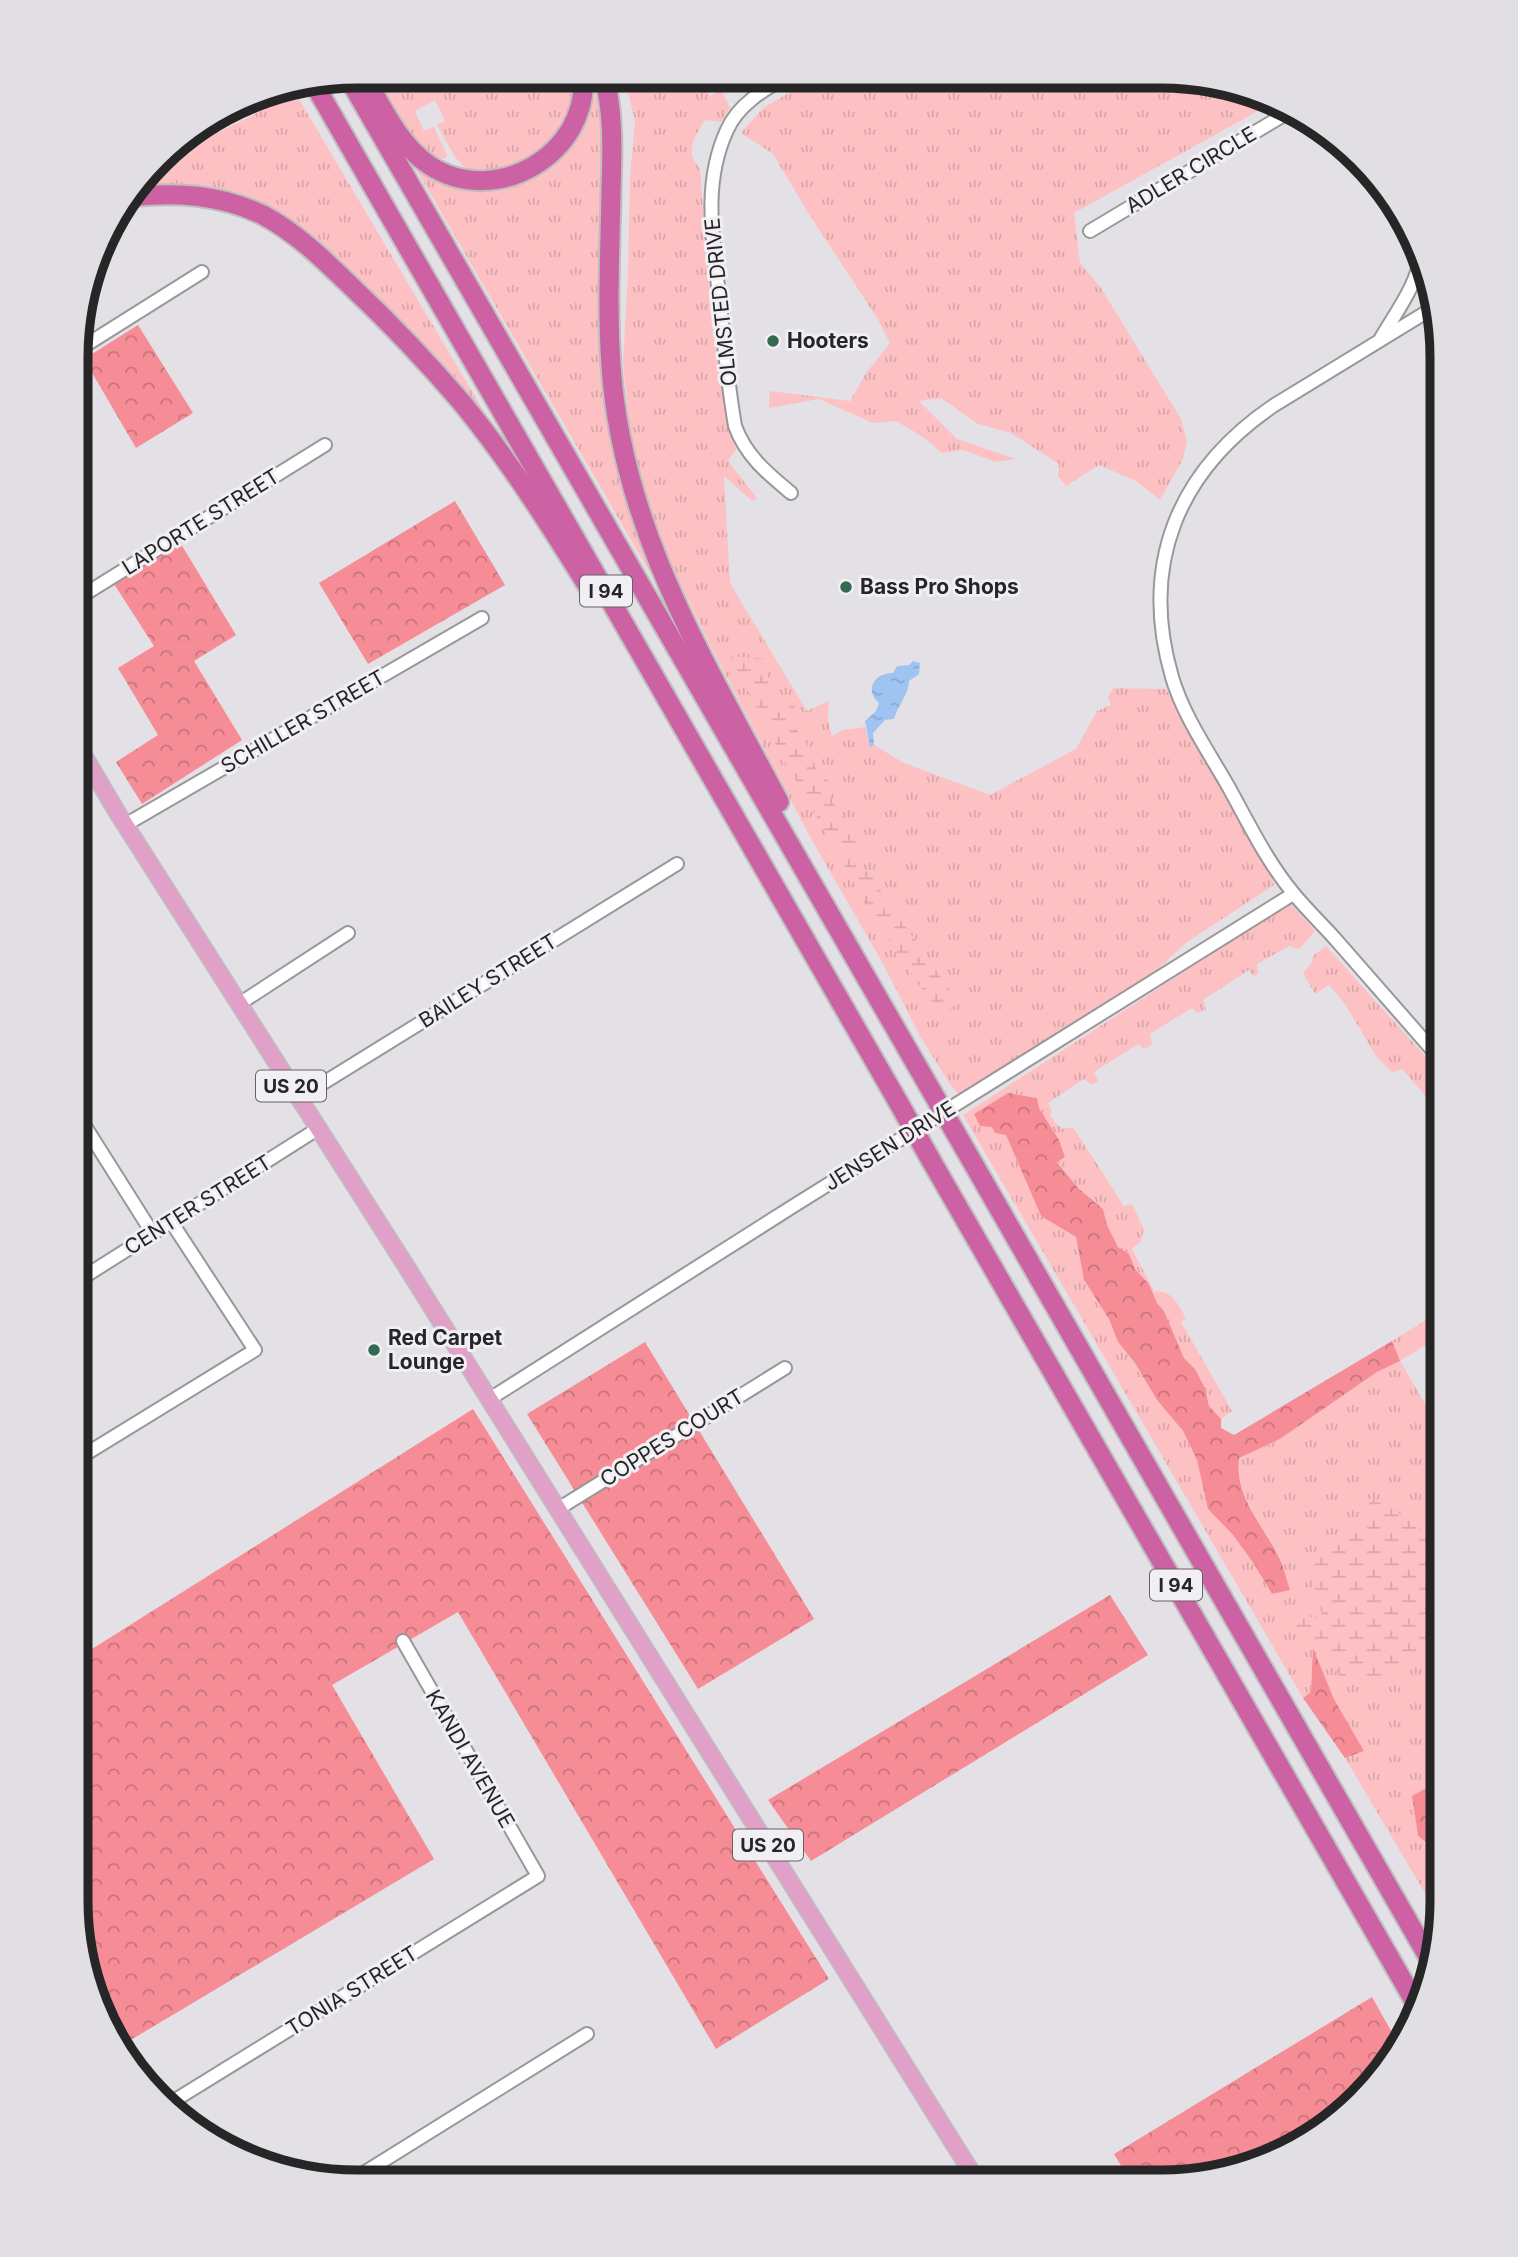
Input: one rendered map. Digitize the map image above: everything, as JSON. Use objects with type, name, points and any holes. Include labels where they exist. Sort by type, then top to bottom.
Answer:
[{"type":"highway","name":"I 94","points":[[355,88],[1425,1952]]},
{"type":"highway","points":[[371,88],[400,136],[430,166],[472,180],[497,180],[520,174],[541,163],[558,147],[571,130],[582,104],[583,88]]},
{"type":"highway","points":[[607,88],[612,142],[609,311],[611,365],[621,442],[638,510],[676,603],[790,823],[865,956],[909,1054]]},
{"type":"highway","name":"I 94","points":[[318,91],[1413,1997]]},
{"type":"highway","points":[[307,92],[351,148]]},
{"type":"highway","points":[[141,196],[194,194],[227,201],[262,215],[326,262],[368,302],[470,415],[547,520],[615,629],[700,755]]},
{"type":"main road","name":"US 20","points":[[88,763],[970,2170]]},
{"type":"main road","name":"US 20","points":[[88,776],[121,819]]},
{"type":"street","name":"OLMSTED DRIVE","points":[[767,88],[743,106],[727,128],[713,173],[710,228],[735,426],[749,455],[791,493]]},
{"type":"street","name":"ADLER CIRCLE","points":[[1090,231],[1282,116]]},
{"type":"street","points":[[88,344],[202,272]]},
{"type":"street","points":[[1380,341],[1405,299],[1417,272]]},
{"type":"street","points":[[1426,312],[1273,406],[1223,445],[1202,471],[1173,526],[1161,577],[1161,617],[1172,679],[1189,716],[1271,861],[1293,894],[1430,1047]]},
{"type":"street","name":"LAPORTE STREET","points":[[88,593],[325,445]]},
{"type":"street","name":"SCHILLER STREET","points":[[121,819],[482,618]]},
{"type":"street","name":"BAILEY STREET","points":[[299,1098],[677,864]]},
{"type":"street","name":"JENSEN DRIVE","points":[[488,1399],[1293,894]]},
{"type":"street","points":[[239,1004],[348,933]]},
{"type":"street","name":"CENTER STREET","points":[[88,1275],[319,1128]]},
{"type":"street","points":[[88,1131],[153,1234]]},
{"type":"street","points":[[88,1453],[255,1350],[172,1223]]},
{"type":"street","name":"COPPES COURT","points":[[558,1509],[785,1368]]},
{"type":"street","name":"KANDI AVENUE","points":[[403,1642],[538,1876]]},
{"type":"street","name":"TONIA STREET","points":[[175,2100],[538,1876]]},
{"type":"street","points":[[368,2170],[587,2034]]},
{"type":"green space","points":[[381,88],[573,88],[571,106],[563,127],[548,147],[513,169],[477,172],[464,167],[455,157],[437,125],[445,121],[435,100],[415,111],[424,131],[434,127],[446,158],[436,157],[425,150],[395,112]]},
{"type":"green space","points":[[583,88],[596,88],[602,132],[602,303],[653,573],[649,571],[409,157],[445,181],[555,159]]},
{"type":"green space","points":[[627,88],[705,88],[710,96],[721,89],[730,108],[721,122],[705,120],[692,144],[692,156],[700,169],[716,345],[736,450],[728,461],[757,498],[752,501],[724,476],[730,583],[807,711],[829,701],[828,721],[832,736],[843,730],[865,727],[870,746],[874,745],[904,763],[990,795],[1076,749],[1097,711],[1111,705],[1108,697],[1113,688],[1166,689],[1270,873],[1274,885],[1187,942],[1156,971],[960,1095],[951,1086],[920,1036],[882,962],[810,837],[667,556],[643,486],[629,427],[623,362],[630,175],[635,121]]},
{"type":"green space","points":[[797,88],[1179,88],[1214,93],[1264,108],[1074,213],[1080,263],[1101,288],[1181,419],[1187,442],[1183,459],[1160,500],[1136,481],[1099,465],[1066,486],[1058,476],[1059,464],[1011,433],[978,424],[941,398],[919,401],[957,439],[1016,459],[996,462],[963,450],[942,453],[923,437],[896,421],[873,423],[819,399],[769,408],[770,391],[850,401],[866,373],[890,343],[877,318],[773,154],[741,133],[763,108]]},
{"type":"green space","points":[[296,95],[516,466],[283,221],[146,189],[181,153],[270,104]]},
{"type":"green space","points":[[138,325],[193,413],[136,448],[88,366],[88,356]]},
{"type":"green space","points":[[455,501],[505,585],[368,664],[319,583]]},
{"type":"green space","points":[[181,544],[236,635],[194,661],[242,740],[142,804],[116,762],[158,735],[118,668],[154,646],[114,584]]},
{"type":"green space","points":[[725,646],[732,656],[766,659],[771,704],[788,697],[796,710],[795,728],[806,742],[816,769],[829,782],[829,796],[856,835],[862,870],[881,869],[880,890],[959,1003],[948,1010],[938,1008],[918,984],[868,907],[778,749]]},
{"type":"green space","points":[[1290,903],[1315,931],[1299,949],[1289,946],[1257,964],[1258,974],[1253,976],[1249,970],[1203,1000],[1206,1010],[1198,1013],[1192,1008],[1150,1034],[1152,1044],[1144,1049],[1138,1044],[1094,1072],[1098,1081],[1092,1085],[1084,1079],[1048,1103],[1052,1110],[1050,1115],[1056,1124],[1063,1129],[1073,1127],[1124,1206],[1132,1204],[1144,1229],[1141,1241],[1132,1249],[1154,1291],[1166,1293],[1174,1299],[1186,1318],[1181,1322],[1232,1411],[1221,1419],[1209,1406],[1205,1388],[1195,1369],[1184,1358],[1149,1284],[1135,1269],[1129,1255],[1118,1247],[1107,1225],[1103,1209],[1078,1188],[1057,1161],[1065,1156],[1059,1140],[1039,1108],[1037,1098],[1008,1093],[997,1101],[992,1127],[1006,1135],[1041,1216],[1076,1237],[1084,1280],[1109,1319],[1118,1342],[1135,1363],[1157,1400],[1183,1431],[1197,1460],[1208,1509],[1233,1535],[1272,1594],[1289,1590],[1286,1576],[1276,1550],[1247,1500],[1239,1473],[1239,1458],[1280,1439],[1377,1372],[1399,1361],[1392,1341],[1430,1317],[1430,1342],[1400,1361],[1426,1405],[1430,1407],[1430,1786],[1412,1796],[1418,1836],[1430,1845],[1430,1902],[1345,1758],[1364,1751],[1334,1699],[1314,1651],[1311,1692],[1303,1698],[963,1115]]},
{"type":"green space","points":[[1326,946],[1430,1062],[1430,1101],[1402,1069],[1392,1072],[1376,1056],[1345,1004],[1329,985],[1315,994],[1303,973],[1311,964],[1313,956]]},
{"type":"green space","points":[[1008,1093],[1037,1098],[1039,1108],[1059,1140],[1065,1157],[1057,1162],[1078,1188],[1103,1209],[1107,1225],[1118,1247],[1129,1254],[1135,1269],[1149,1284],[1157,1303],[1164,1311],[1184,1358],[1195,1369],[1205,1388],[1209,1406],[1221,1419],[1221,1428],[1234,1435],[1392,1341],[1400,1361],[1377,1372],[1280,1439],[1239,1458],[1239,1473],[1246,1501],[1276,1551],[1290,1590],[1272,1594],[1233,1535],[1208,1509],[1197,1460],[1183,1431],[1157,1400],[1135,1363],[1118,1342],[1109,1319],[1084,1280],[1076,1237],[1041,1216],[1006,1135],[995,1133],[992,1127],[980,1126],[974,1114]]},
{"type":"green space","points":[[645,1342],[814,1619],[698,1689],[527,1414]]},
{"type":"green space","points":[[473,1409],[829,1979],[716,2049],[458,1612],[332,1685],[434,1859],[128,2042],[115,2020],[102,1987],[88,1918],[88,1651]]},
{"type":"green space","points":[[1371,1496],[1403,1516],[1430,1538],[1430,1654],[1399,1671],[1377,1691],[1357,1674],[1342,1681],[1323,1645],[1303,1643],[1288,1616],[1324,1620],[1306,1563],[1363,1526]]},
{"type":"green space","points":[[1110,1595],[1148,1655],[811,1861],[768,1800]]},
{"type":"green space","points":[[1313,1648],[1334,1699],[1364,1751],[1345,1758],[1303,1698],[1311,1692]]},
{"type":"green space","points":[[1430,1786],[1430,1845],[1418,1836],[1412,1796]]},
{"type":"green space","points":[[1372,1997],[1394,2036],[1364,2078],[1339,2103],[1296,2134],[1265,2149],[1214,2164],[1162,2170],[1124,2170],[1114,2154]]},
{"type":"water","points":[[913,661],[920,663],[919,674],[909,681],[894,719],[885,720],[873,733],[874,745],[870,747],[865,721],[876,711],[879,703],[872,693],[873,683],[881,676],[893,673],[897,666],[909,665]]},
{"type":"place","name":"Hooters","points":[[773,341]]},
{"type":"place","name":"Bass Pro Shops","points":[[846,587]]},
{"type":"place","name":"Red Carpet Lounge","points":[[374,1350]]}]
